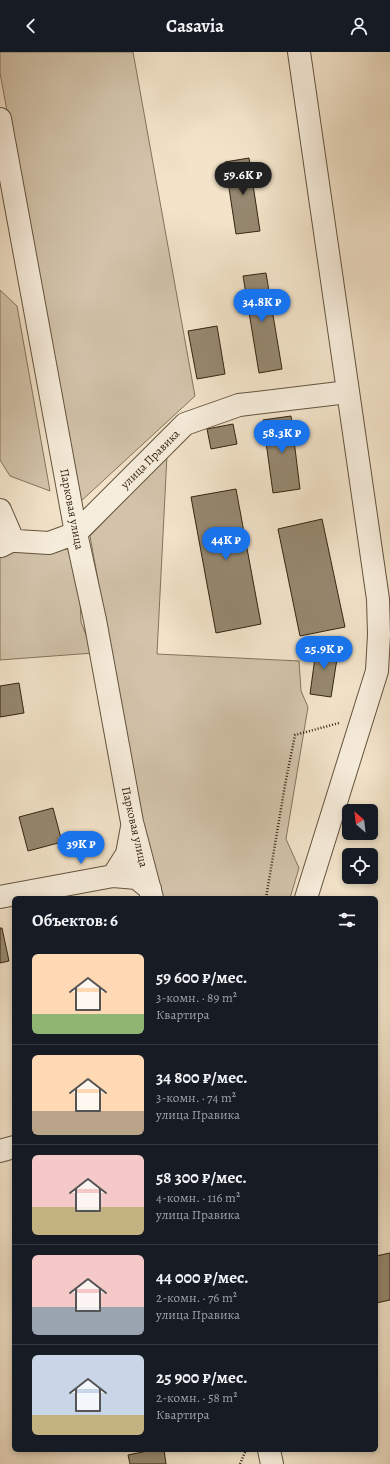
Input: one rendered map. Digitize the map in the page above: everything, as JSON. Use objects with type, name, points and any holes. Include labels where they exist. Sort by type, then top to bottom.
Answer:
[{"type":"street","points":[[299,52],[378,599],[379,635],[377,671],[307,896]]},
{"type":"street","name":"Парковая улица","points":[[0,119],[76,533],[95,620],[132,822],[151,893]]},
{"type":"street","name":"улица Правика","points":[[4,542],[49,542],[76,533],[185,424],[239,405],[348,392]]},
{"type":"street","points":[[0,510],[4,542]]},
{"type":"street","points":[[113,876],[127,854],[132,822]]},
{"type":"street","points":[[0,897],[113,876],[137,878],[151,893]]},
{"type":"street","points":[[0,1151],[12,1148]]},
{"type":"street","points":[[269,1452],[272,1464]]},
{"type":"path","points":[[266,896],[295,735],[343,722]]},
{"type":"path","points":[[240,1464],[245,1452]]},
{"type":"shaded area","points":[[0,52],[133,52],[195,396],[79,503],[0,73]]},
{"type":"shaded area","points":[[0,290],[17,306],[50,491],[10,476],[0,460]]},
{"type":"shaded area","points":[[167,455],[157,654],[299,661],[301,691],[308,707],[286,839],[299,868],[291,896],[144,896],[113,663],[90,536]]},
{"type":"shaded area","points":[[70,549],[80,597],[81,622],[93,653],[0,660],[0,550],[35,552]]},
{"type":"building","points":[[249,158],[260,231],[236,234],[225,162]]},
{"type":"building","points":[[266,273],[282,369],[259,373],[243,276]]},
{"type":"building","points":[[217,326],[225,374],[197,379],[188,331]]},
{"type":"building","points":[[291,416],[300,489],[273,493],[263,420]]},
{"type":"building","points":[[233,424],[237,444],[211,449],[207,429]]},
{"type":"building","points":[[236,489],[261,624],[216,633],[191,497]]},
{"type":"building","points":[[322,519],[345,627],[300,636],[278,529]]},
{"type":"building","points":[[317,643],[339,646],[331,697],[310,694]]},
{"type":"building","points":[[19,683],[24,713],[0,717],[0,686]]},
{"type":"building","points":[[53,808],[62,842],[28,851],[19,817]]},
{"type":"building","points":[[0,928],[2,928],[9,961],[0,963]]},
{"type":"building","points":[[390,1253],[390,1300],[378,1303],[378,1256]]},
{"type":"building","points":[[142,1452],[164,1452],[166,1464],[130,1464],[128,1455]]}]
